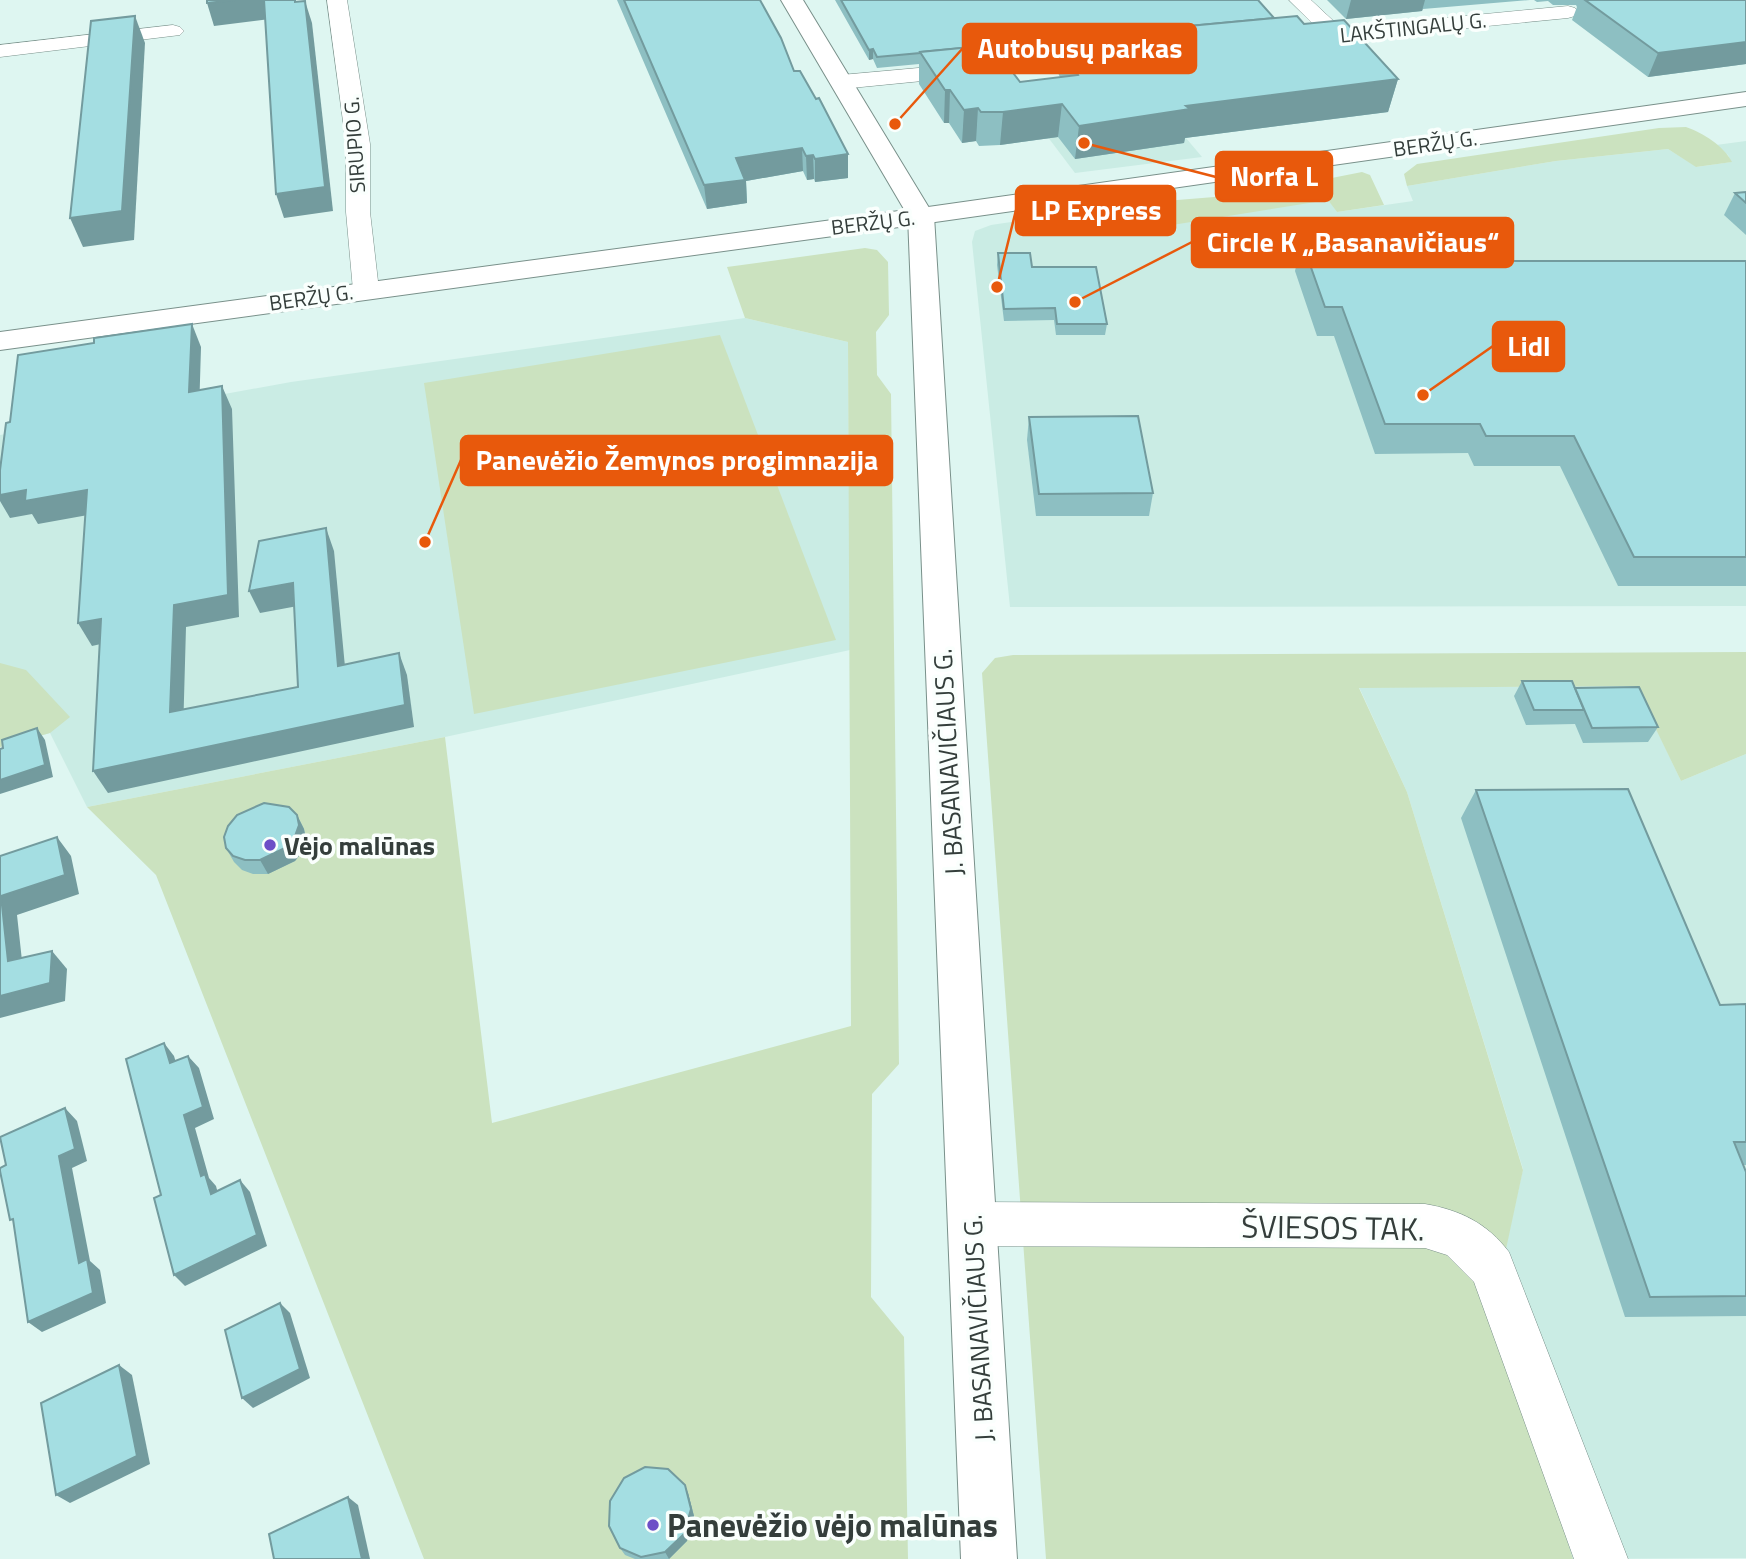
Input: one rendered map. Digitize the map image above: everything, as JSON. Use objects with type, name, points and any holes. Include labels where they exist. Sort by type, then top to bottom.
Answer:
[{"type":"main road","name":"J. BASANAVIČIAUS G.","points":[[792,0],[921,216],[989,1559]]},
{"type":"main road","name":"BERŽŲ G.","points":[[0,341],[921,216],[1746,99]]},
{"type":"street","name":"SIRUPIO G.","points":[[337,0],[358,144],[358,212],[366,290]]},
{"type":"street","points":[[1299,0],[1336,35]]},
{"type":"street","name":"LAKŠTINGALŲ G.","points":[[1281,40],[1568,12]]},
{"type":"street","points":[[0,51],[173,31]]},
{"type":"street","points":[[841,82],[1130,55]]},
{"type":"street","name":"ŠVIESOS TAK.","points":[[973,1224],[1425,1227],[1448,1230],[1476,1245],[1492,1268],[1601,1559]]},
{"type":"shaded area","points":[[1153,99],[1202,157],[1075,173],[1038,124]]},
{"type":"shaded area","points":[[1686,127],[1712,141],[1732,162],[1696,167],[1668,149],[1556,161],[1407,186],[1404,174],[1417,164],[1659,128]]},
{"type":"shaded area","points":[[1746,141],[1746,606],[1010,607],[972,242],[975,231],[991,225],[1093,210],[1102,211],[1109,217],[1114,233],[1328,199],[1337,212],[1413,201],[1407,186],[1556,161],[1668,149],[1697,167],[1731,162],[1728,155],[1716,145]]},
{"type":"shaded area","points":[[1362,172],[1370,175],[1384,205],[1337,212],[1328,200],[1166,226],[1155,214],[1153,202],[1251,194]]},
{"type":"shaded area","points":[[865,248],[877,250],[888,262],[889,315],[876,332],[877,375],[891,394],[899,1064],[872,1094],[871,1297],[904,1337],[908,1559],[424,1559],[156,875],[87,807],[445,737],[492,1123],[851,1026],[848,342],[745,318],[727,267]]},
{"type":"shaded area","points":[[745,318],[848,342],[850,650],[445,737],[87,807],[50,733],[0,747],[0,435],[291,382]]},
{"type":"shaded area","points":[[720,335],[836,640],[474,714],[424,383]]},
{"type":"shaded area","points":[[1746,652],[1746,754],[1681,781],[1635,686],[1359,688],[1407,792],[1523,1170],[1494,1305],[1573,1559],[1046,1559],[982,673],[995,658],[1013,655]]},
{"type":"shaded area","points":[[0,663],[26,670],[70,717],[50,733],[0,747]]},
{"type":"shaded area","points":[[1636,686],[1681,781],[1746,754],[1746,1558],[1573,1559],[1493,1305],[1523,1169],[1407,792],[1359,687]]},
{"type":"building","points":[[207,0],[235,0],[207,3]]},
{"type":"building","points":[[264,0],[305,1],[325,187],[276,194]]},
{"type":"building","points":[[624,0],[760,0],[781,38],[794,71],[800,71],[816,99],[819,98],[848,154],[815,159],[813,155],[806,156],[802,148],[736,158],[745,180],[704,185]]},
{"type":"building","points":[[841,0],[1258,0],[1274,18],[877,57],[873,49],[869,50]]},
{"type":"building","points":[[1585,0],[1746,0],[1746,42],[1658,53]]},
{"type":"building","points":[[135,16],[122,211],[70,218],[91,21]]},
{"type":"building","points":[[1297,16],[1304,24],[1344,20],[1398,79],[1186,106],[1190,109],[1079,126],[1062,104],[1003,112],[981,112],[978,108],[964,110],[950,90],[945,90],[920,52],[992,45],[1020,82],[1078,75],[1060,38]]},
{"type":"building","points":[[1746,192],[1746,203],[1735,193]]},
{"type":"building","points":[[1302,242],[1445,242],[1454,261],[1746,261],[1746,557],[1634,557],[1574,436],[1486,436],[1480,424],[1385,424],[1342,307],[1325,307]]},
{"type":"building","points":[[998,253],[1030,253],[1032,267],[1096,267],[1107,324],[1057,324],[1055,308],[1004,309]]},
{"type":"building","points":[[192,324],[189,392],[222,386],[228,595],[174,605],[170,712],[298,687],[293,583],[249,591],[259,541],[326,528],[338,666],[399,653],[405,705],[93,771],[101,619],[78,623],[87,490],[25,501],[26,490],[0,495],[6,423],[10,422],[18,355],[94,343],[94,338]]},
{"type":"building","points":[[1138,416],[1153,493],[1039,494],[1029,417]]},
{"type":"building","points":[[1522,681],[1572,681],[1584,710],[1534,710]]},
{"type":"building","points":[[1639,687],[1658,727],[1592,728],[1575,688]]},
{"type":"building","points":[[37,728],[45,765],[0,780],[2,740]]},
{"type":"building","points":[[1628,789],[1720,1005],[1746,1004],[1746,1142],[1734,1142],[1746,1172],[1746,1296],[1650,1297],[1476,790]]},
{"type":"building","points":[[264,803],[289,807],[297,815],[299,825],[295,836],[287,847],[260,860],[245,860],[233,856],[226,848],[224,837],[228,826],[237,815]]},
{"type":"building","points":[[57,837],[65,875],[1,896],[8,961],[52,951],[50,983],[0,996],[0,856]]},
{"type":"building","points":[[164,1043],[170,1063],[188,1056],[203,1107],[184,1115],[201,1176],[205,1174],[211,1194],[240,1180],[257,1235],[174,1275],[154,1198],[161,1195],[126,1059]]},
{"type":"building","points":[[65,1108],[75,1149],[59,1156],[79,1263],[87,1259],[93,1293],[28,1322],[13,1219],[10,1220],[0,1171],[0,1168],[6,1165],[0,1137]]},
{"type":"building","points":[[280,1303],[300,1369],[242,1398],[225,1330]]},
{"type":"building","points":[[119,1365],[137,1456],[56,1495],[41,1403]]},
{"type":"building","name":"Panevėžio vėjo malūnas","points":[[645,1467],[668,1469],[685,1485],[691,1509],[684,1534],[665,1552],[641,1557],[620,1548],[609,1526],[610,1501],[624,1478]]},
{"type":"building","points":[[348,1497],[362,1559],[274,1559],[269,1534]]},
{"type":"place","name":"Autobusų parkas","points":[[895,124]]},
{"type":"place","name":"Norfa L","points":[[1084,143]]},
{"type":"place","name":"LP Express","points":[[997,287]]},
{"type":"place","name":"Circle K „Basanavičiaus“","points":[[1075,302]]},
{"type":"place","name":"Lidl","points":[[1423,395]]},
{"type":"place","name":"Panevėžio Žemynos progimnazija","points":[[425,542]]},
{"type":"place","name":"Vėjo malūnas","points":[[270,845]]},
{"type":"place","name":"Panevėžio vėjo malūnas","points":[[653,1525]]}]
